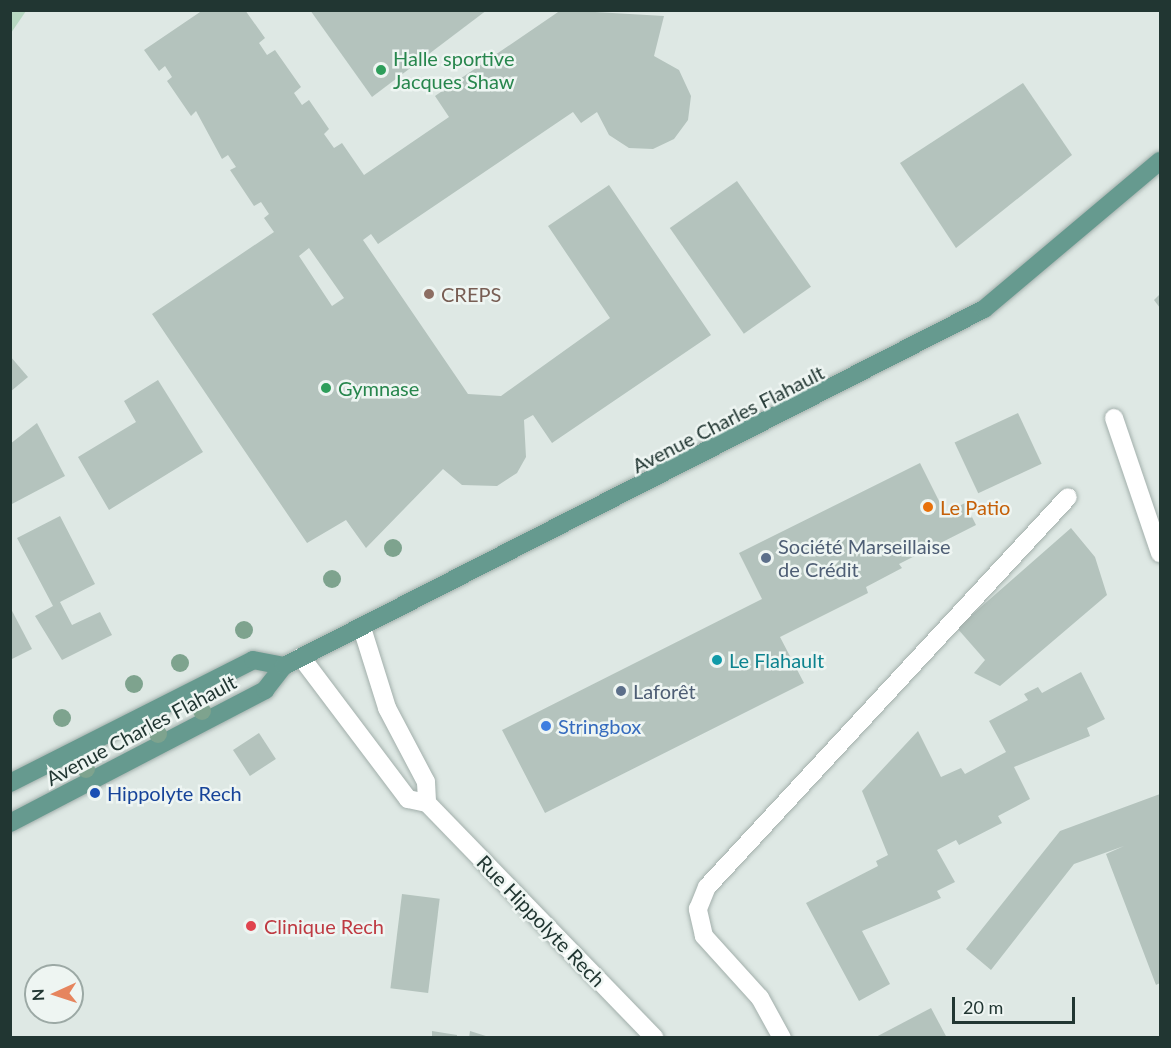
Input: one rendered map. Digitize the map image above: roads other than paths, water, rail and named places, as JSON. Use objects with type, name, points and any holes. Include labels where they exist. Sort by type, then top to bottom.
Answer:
[{"type":"main road","name":"Avenue Charles Flahault","points":[[10,823],[265,690],[284,666],[301,657],[362,628],[984,309],[1161,161]]},
{"type":"main road","name":"Avenue Charles Flahault","points":[[10,783],[253,660],[284,666]]},
{"type":"street","points":[[1114,418],[1161,553]]},
{"type":"street","points":[[782,1038],[760,998],[704,936],[698,909],[707,887],[1068,497]]},
{"type":"street","points":[[362,628],[387,708],[426,783],[427,803]]},
{"type":"street","name":"Rue Hippolyte Rech","points":[[301,657],[408,799],[427,803],[655,1038]]},
{"type":"place","name":"Halle sportive Jacques Shaw","points":[[381,70]]},
{"type":"place","name":"CREPS","points":[[429,294]]},
{"type":"place","name":"Gymnase","points":[[326,388]]},
{"type":"place","name":"Le Patio","points":[[928,507]]},
{"type":"place","name":"Société Marseillaise de Crédit","points":[[766,558]]},
{"type":"place","name":"Le Flahault","points":[[717,660]]},
{"type":"place","name":"Laforêt","points":[[621,691]]},
{"type":"place","name":"Stringbox","points":[[546,726]]},
{"type":"place","name":"Hippolyte Rech","points":[[95,793]]},
{"type":"place","name":"Clinique Rech","points":[[251,926]]}]
